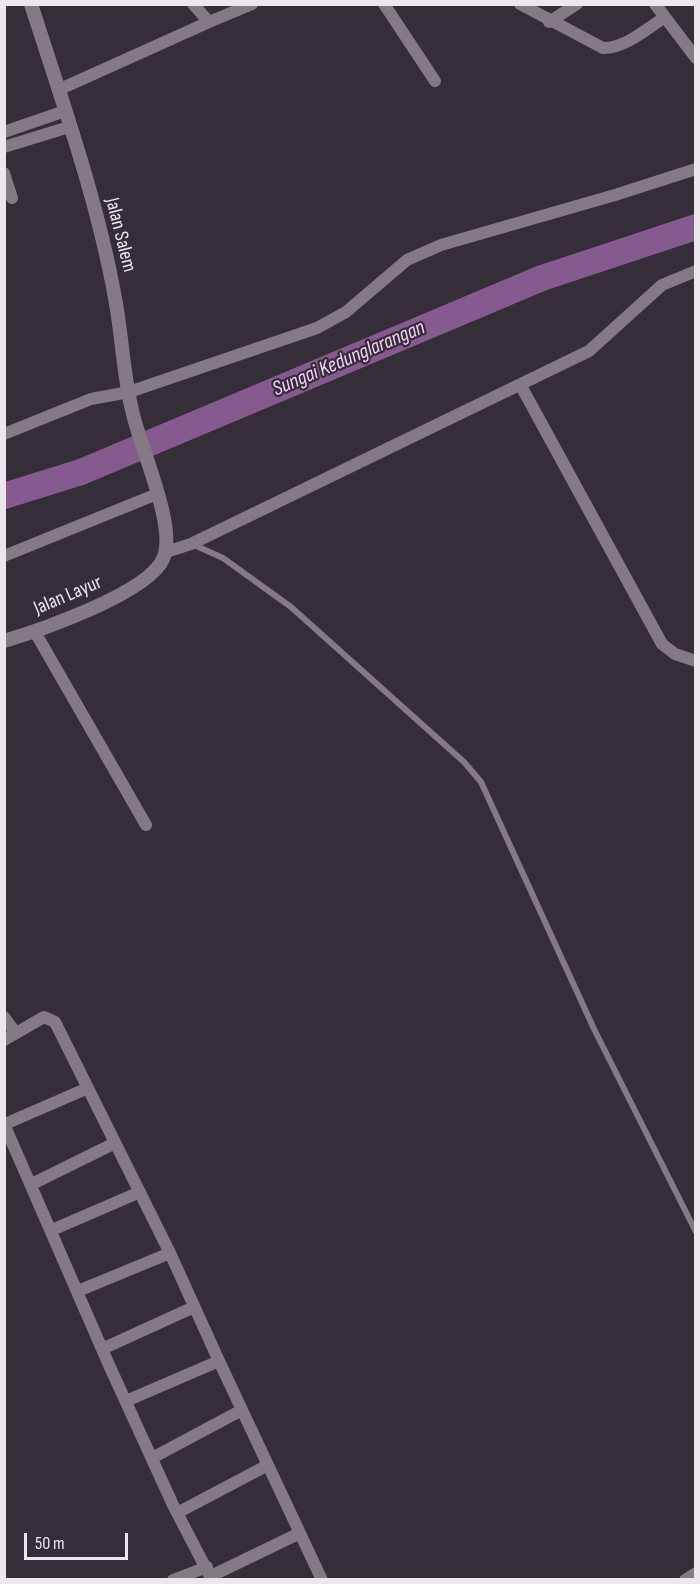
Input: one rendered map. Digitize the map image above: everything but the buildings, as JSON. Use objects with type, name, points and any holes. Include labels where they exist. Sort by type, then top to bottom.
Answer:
[{"type":"street","name":"Jalan Salem","points":[[31,4],[96,215],[112,287],[131,409],[167,529],[166,552]]},
{"type":"street","points":[[193,4],[209,22]]},
{"type":"street","points":[[58,90],[252,4]]},
{"type":"street","points":[[520,4],[595,46],[610,48],[665,17]]},
{"type":"street","points":[[549,22],[577,4]]},
{"type":"street","points":[[655,4],[696,58]]},
{"type":"street","points":[[387,6],[435,81]]},
{"type":"street","points":[[4,132],[65,111]]},
{"type":"street","points":[[4,147],[69,127]]},
{"type":"street","points":[[4,434],[91,399],[129,392],[316,328],[346,312],[407,260],[441,245],[696,169]]},
{"type":"street","points":[[4,173],[12,198]]},
{"type":"street","points":[[166,552],[191,544],[521,386],[589,351],[662,285],[696,271]]},
{"type":"street","points":[[521,386],[662,644],[675,654],[696,661]]},
{"type":"street","points":[[4,556],[157,494]]},
{"type":"street","name":"Jalan Layur","points":[[4,641],[35,632],[125,593],[144,580],[162,562],[166,552]]},
{"type":"street","points":[[35,632],[146,825]]},
{"type":"street","points":[[4,1017],[10,1036],[44,1017],[51,1018],[55,1022],[170,1253],[322,1580]]},
{"type":"street","points":[[88,1088],[5,1124],[102,1349],[177,1513],[209,1573]]},
{"type":"street","points":[[32,1184],[115,1143]]},
{"type":"street","points":[[52,1230],[140,1192]]},
{"type":"street","points":[[78,1291],[170,1253]]},
{"type":"street","points":[[102,1349],[194,1307]]},
{"type":"street","points":[[126,1401],[219,1362]]},
{"type":"street","points":[[152,1458],[242,1410]]},
{"type":"street","points":[[177,1513],[268,1465]]},
{"type":"street","points":[[173,1580],[209,1573],[299,1530]]},
{"type":"street","points":[[686,1580],[696,1573]]},
{"type":"lane","points":[[191,544],[223,558],[291,607],[464,762],[481,782],[594,1029],[696,1232]]},
{"type":"waterway","name":"Sungai Kedunglarangan","points":[[4,496],[81,472],[542,278],[696,227]]}]
